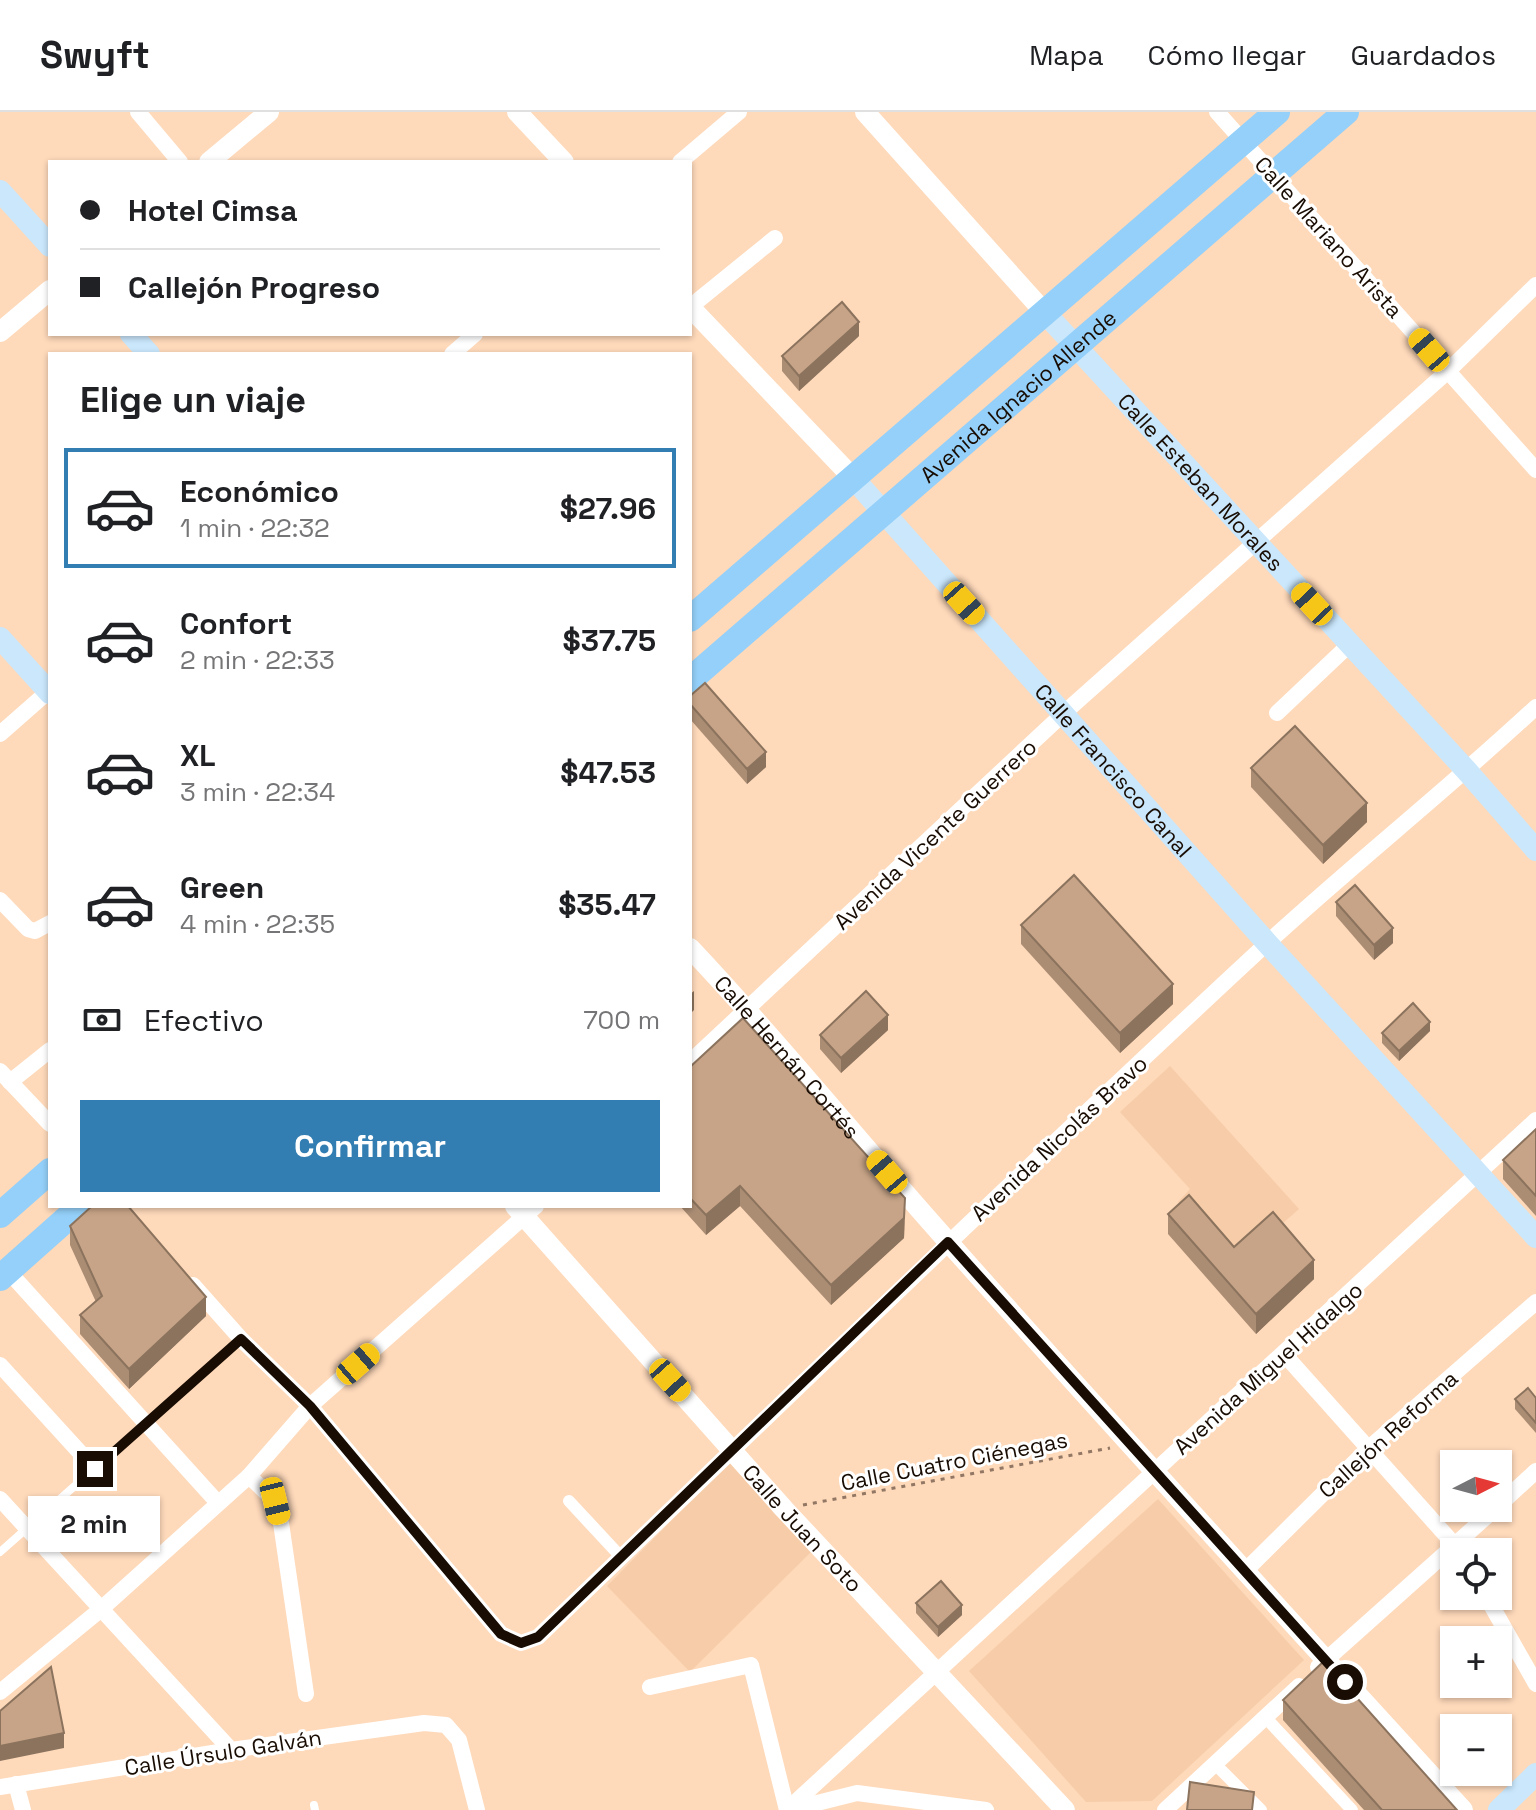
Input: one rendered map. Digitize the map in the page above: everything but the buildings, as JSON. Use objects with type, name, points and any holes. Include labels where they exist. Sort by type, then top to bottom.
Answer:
[{"type":"main road","name":"Avenida Ignacio Allende","points":[[692,617],[1277,112]]},
{"type":"main road","name":"Avenida Ignacio Allende","points":[[692,678],[1346,112]]},
{"type":"main road","points":[[0,191],[48,244]]},
{"type":"main road","name":"Calle Esteban Morales","points":[[1045,313],[1536,850]]},
{"type":"main road","points":[[133,336],[147,352]]},
{"type":"main road","name":"Calle Francisco Canal","points":[[854,479],[1267,943],[1536,1237]]},
{"type":"main road","points":[[0,638],[48,690]]},
{"type":"main road","points":[[0,1215],[48,1173]]},
{"type":"main road","points":[[4,1274],[79,1208]]},
{"type":"main road","points":[[1502,1807],[1536,1774]]},
{"type":"main road","points":[[1502,1807],[1536,1797]]},
{"type":"street","points":[[138,112],[178,160]]},
{"type":"street","points":[[211,160],[269,112]]},
{"type":"street","points":[[517,112],[562,160]]},
{"type":"street","points":[[682,160],[739,112]]},
{"type":"street","name":"Calle Esteban Morales","points":[[865,112],[1045,313]]},
{"type":"street","name":"Calle Mariano Arista","points":[[1217,112],[1536,470]]},
{"type":"street","points":[[692,305],[775,238]]},
{"type":"street","name":"Avenida Vicente Guerrero","points":[[692,1060],[1064,713],[1448,371],[1536,285]]},
{"type":"street","points":[[0,332],[48,292]]},
{"type":"street","name":"Calle Francisco Canal","points":[[692,309],[854,479]]},
{"type":"street","points":[[454,352],[473,336]]},
{"type":"street","points":[[1277,713],[1350,644]]},
{"type":"street","points":[[0,734],[48,692]]},
{"type":"street","name":"Avenida Nicolás Bravo","points":[[310,1406],[501,1634],[521,1643],[538,1637],[948,1242],[1267,943],[1467,771],[1536,707]]},
{"type":"street","points":[[0,900],[28,929],[35,931],[48,924]]},
{"type":"street","name":"Calle Hernán Cortés","points":[[692,950],[747,1008],[948,1242],[1154,1472],[1463,1810]]},
{"type":"street","points":[[48,1051],[5,1077],[48,1122]]},
{"type":"street","name":"Avenida Miguel Hidalgo","points":[[787,1810],[1536,1120]]},
{"type":"street","points":[[0,1692],[100,1610],[249,1476],[310,1406],[526,1210]]},
{"type":"street","name":"Calle Juan Soto","points":[[526,1210],[784,1509],[1065,1810]]},
{"type":"street","points":[[182,1273],[241,1339],[310,1406]]},
{"type":"street","points":[[4,1274],[218,1503]]},
{"type":"street","name":"Callejón Reforma","points":[[1244,1572],[1369,1448],[1536,1302]]},
{"type":"street","points":[[1284,1354],[1450,1538]]},
{"type":"street","points":[[0,1365],[95,1469]]},
{"type":"street","points":[[1512,1493],[1536,1471]]},
{"type":"street","points":[[249,1476],[275,1501],[281,1523],[306,1694]]},
{"type":"street","points":[[0,1499],[231,1750]]},
{"type":"street","points":[[569,1501],[621,1557]]},
{"type":"street","points":[[1468,1538],[1483,1522]]},
{"type":"street","points":[[1165,1810],[1326,1661],[1440,1564]]},
{"type":"street","points":[[1494,1610],[1536,1684]]},
{"type":"street","points":[[650,1687],[751,1665],[787,1810],[857,1793],[986,1810]]},
{"type":"street","points":[[1265,1717],[1352,1810]]},
{"type":"street","name":"Calle Úrsulo Galván","points":[[8,1785],[424,1723],[446,1725],[459,1740],[477,1810]]},
{"type":"street","points":[[1215,1764],[1261,1810]]},
{"type":"street","points":[[8,1785],[23,1810]]},
{"type":"lane","points":[[0,1552],[241,1339]]},
{"type":"path","name":"Calle Cuatro Ciénegas","points":[[784,1509],[1130,1444]]},
{"type":"shaded area","points":[[1170,1066],[1299,1209],[1234,1266],[1178,1202],[1190,1189],[1120,1112]]},
{"type":"shaded area","points":[[729,1462],[811,1552],[690,1672],[607,1586]]},
{"type":"shaded area","points":[[1158,1499],[1304,1660],[1152,1801],[1086,1802],[969,1671]]},
{"type":"route","points":[[95,1469],[241,1339],[310,1406],[501,1634],[521,1643],[538,1637],[948,1242],[1345,1682]]}]
